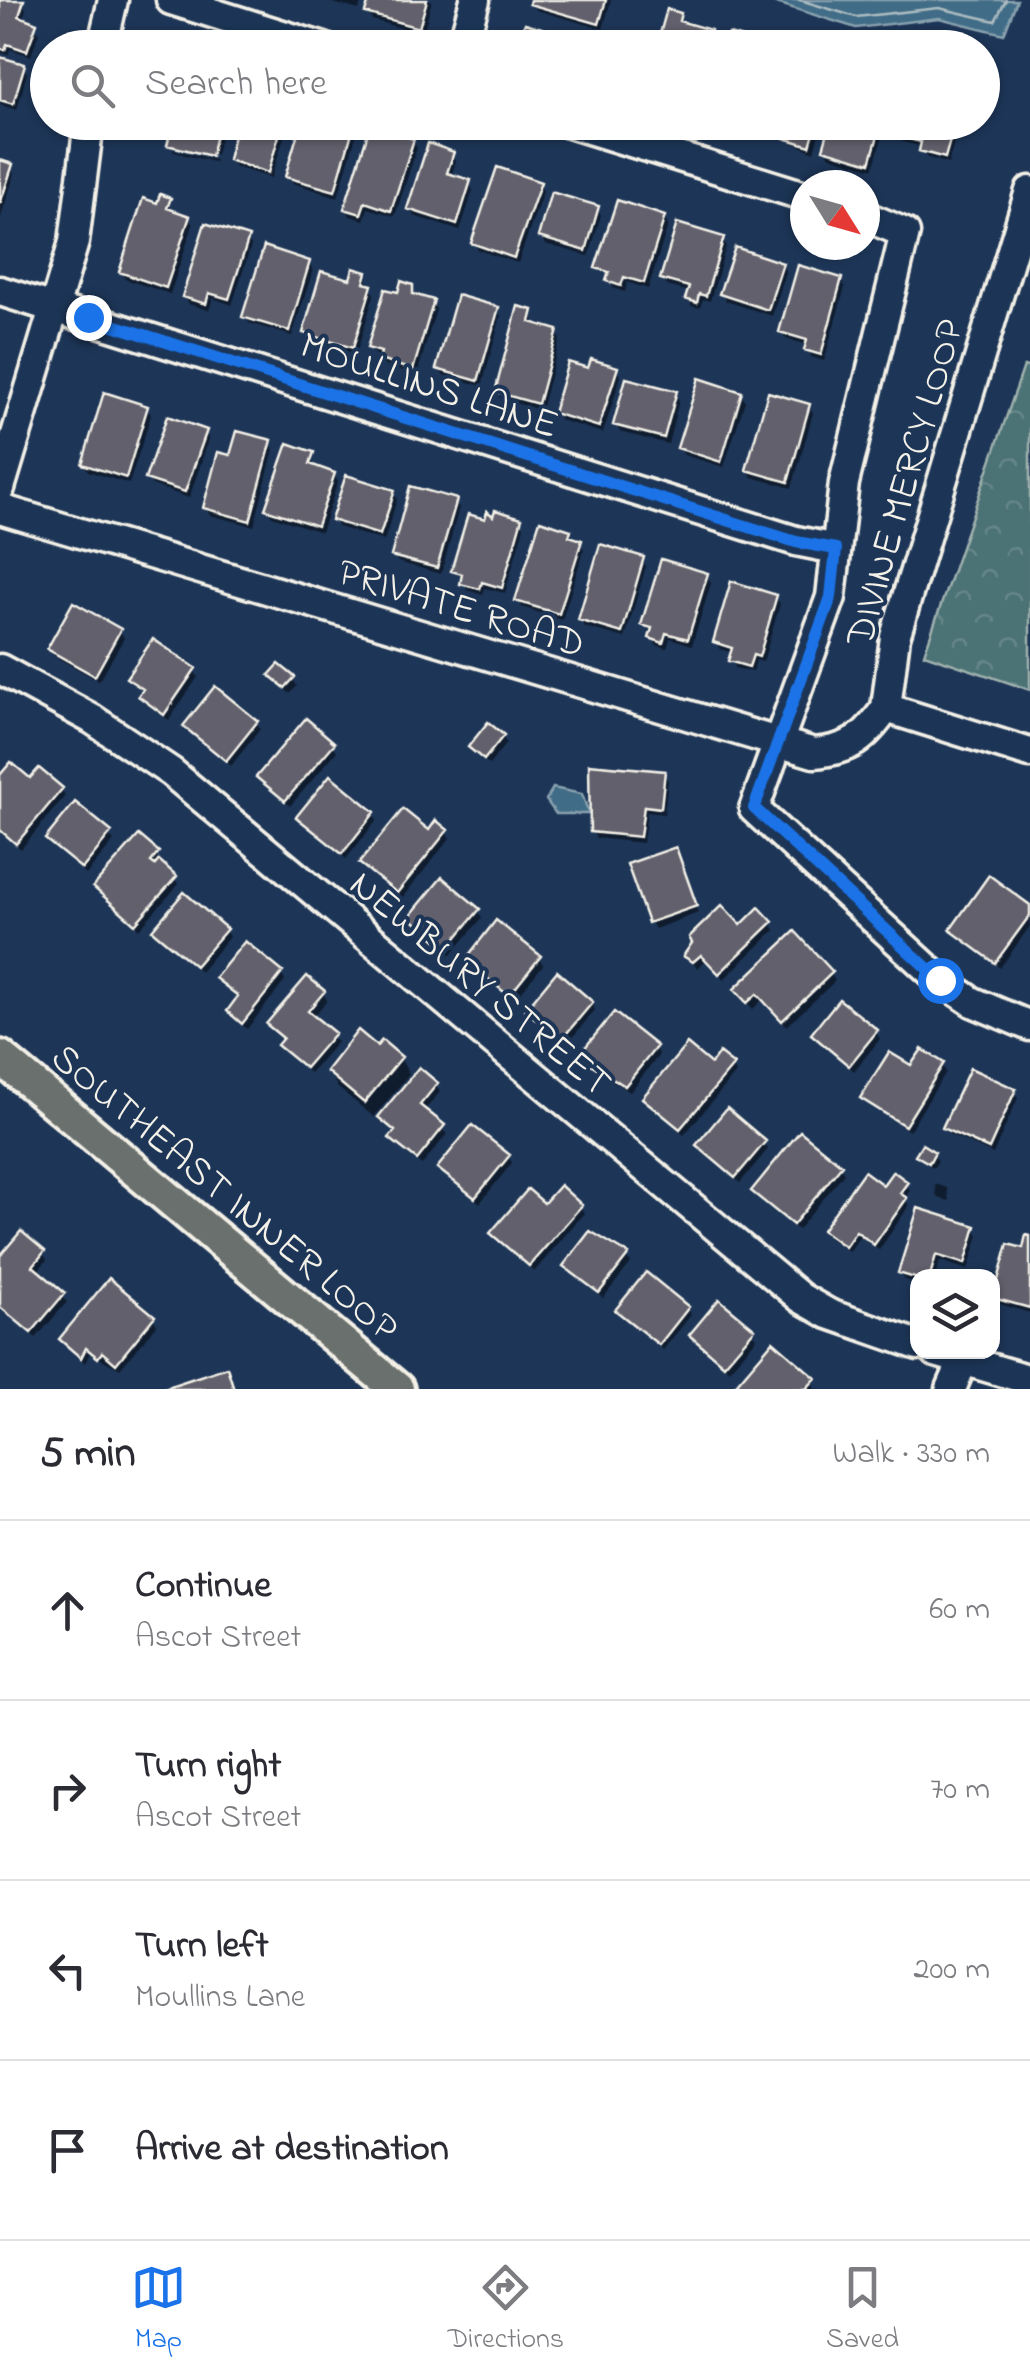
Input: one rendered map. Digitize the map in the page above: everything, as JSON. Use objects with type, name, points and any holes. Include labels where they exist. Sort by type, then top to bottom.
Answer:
[{"type":"main road","name":"SOUTHEAST INNER LOOP","points":[[0,1058],[397,1389]]},
{"type":"street","points":[[106,30],[113,0]]},
{"type":"street","points":[[171,0],[267,30]]},
{"type":"street","points":[[467,30],[475,0]]},
{"type":"street","points":[[0,488],[74,242],[87,140]]},
{"type":"street","points":[[624,140],[790,191]]},
{"type":"street","name":"DIVINE MERCY LOOP","points":[[1030,191],[895,638],[886,708],[1030,753]]},
{"type":"street","points":[[880,223],[904,233],[844,482],[831,597],[754,808],[940,980],[974,1002],[1030,1026]]},
{"type":"street","name":"MOULLINS LANE","points":[[0,291],[796,542],[836,549]]},
{"type":"street","name":"PRIVATE ROAD","points":[[0,509],[814,753],[842,751],[865,738],[886,708]]},
{"type":"street","name":"NEWBURY STREET","points":[[0,669],[92,720],[170,772],[801,1298],[829,1314],[910,1342]]},
{"type":"street","points":[[949,1359],[951,1389]]},
{"type":"street","points":[[959,1359],[1030,1380]]},
{"type":"green space","points":[[1024,366],[1030,368],[1030,690],[924,654]]},
{"type":"water","points":[[767,0],[1017,0],[1004,34],[939,18],[856,28]]},
{"type":"water","points":[[553,788],[582,794],[589,814],[556,814],[546,800]]},
{"type":"building","points":[[0,0],[24,0],[19,16],[37,23],[34,30],[30,30],[27,51],[7,44],[5,50],[0,48]]},
{"type":"building","points":[[369,0],[427,0],[419,28],[365,13]]},
{"type":"building","points":[[530,0],[606,0],[599,24],[529,4]]},
{"type":"building","points":[[667,9],[681,13],[679,21],[711,30],[661,30]]},
{"type":"building","points":[[525,23],[549,30],[523,30]]},
{"type":"building","points":[[0,57],[25,64],[13,104],[0,100]]},
{"type":"building","points":[[168,140],[215,140],[211,156],[167,145]]},
{"type":"building","points":[[233,140],[278,140],[268,173],[228,160]]},
{"type":"building","points":[[296,140],[350,140],[335,191],[285,177]]},
{"type":"building","points":[[366,140],[414,140],[391,211],[365,202],[361,214],[344,209]]},
{"type":"building","points":[[790,140],[812,140],[810,146]]},
{"type":"building","points":[[826,140],[877,140],[870,163],[823,149]]},
{"type":"building","points":[[913,140],[950,140],[945,158],[919,151],[921,142]]},
{"type":"building","points":[[428,143],[454,152],[447,173],[471,180],[457,225],[407,209]]},
{"type":"building","points":[[0,160],[13,164],[0,204]]},
{"type":"building","points":[[497,167],[541,182],[514,258],[471,243]]},
{"type":"building","points":[[551,192],[599,206],[586,251],[538,237]]},
{"type":"building","points":[[160,194],[171,198],[167,208],[190,216],[166,288],[119,272],[143,198],[157,203]]},
{"type":"building","points":[[617,200],[665,216],[644,283],[624,277],[621,286],[606,281],[609,272],[595,268]]},
{"type":"building","points":[[205,223],[249,237],[229,299],[209,293],[206,304],[182,297]]},
{"type":"building","points":[[677,223],[724,237],[706,296],[699,294],[697,303],[685,299],[689,287],[660,279]]},
{"type":"building","points":[[264,246],[310,261],[289,331],[242,317]]},
{"type":"building","points":[[735,247],[783,263],[768,310],[719,294]]},
{"type":"building","points":[[798,265],[842,278],[821,355],[804,350],[807,340],[779,332]]},
{"type":"building","points":[[353,268],[367,272],[364,283],[372,285],[353,348],[303,333],[321,271],[350,279]]},
{"type":"building","points":[[401,281],[413,285],[413,294],[434,300],[413,370],[379,360],[381,352],[367,348],[385,289],[398,292]]},
{"type":"building","points":[[457,295],[499,307],[478,381],[436,369]]},
{"type":"building","points":[[518,306],[533,310],[530,322],[558,330],[538,404],[495,392]]},
{"type":"building","points":[[591,359],[618,367],[599,427],[553,413],[568,362],[588,368]]},
{"type":"building","points":[[626,378],[677,391],[664,438],[613,425]]},
{"type":"building","points":[[699,378],[742,392],[721,462],[677,448]]},
{"type":"building","points":[[104,392],[148,406],[126,478],[82,464]]},
{"type":"building","points":[[768,392],[810,404],[788,482],[746,470]]},
{"type":"building","points":[[167,416],[207,430],[185,492],[145,479]]},
{"type":"building","points":[[237,431],[272,440],[250,521],[203,508],[218,452],[230,455]]},
{"type":"building","points":[[288,443],[314,452],[310,464],[335,473],[317,526],[265,509]]},
{"type":"building","points":[[346,475],[395,490],[380,535],[331,520]]},
{"type":"building","points":[[410,486],[457,499],[437,568],[391,556]]},
{"type":"building","points":[[495,510],[522,518],[502,588],[482,582],[480,589],[460,584],[462,574],[451,571],[468,514],[485,519],[487,511],[493,516]]},
{"type":"building","points":[[540,520],[571,530],[569,536],[582,540],[559,614],[515,601]]},
{"type":"building","points":[[600,544],[644,557],[622,633],[578,620]]},
{"type":"building","points":[[661,559],[708,573],[688,639],[666,633],[663,643],[649,638],[652,628],[641,625]]},
{"type":"building","points":[[731,581],[777,595],[759,657],[753,655],[749,667],[728,661],[732,648],[713,642]]},
{"type":"building","points":[[73,602],[121,629],[95,676],[47,649]]},
{"type":"building","points":[[153,639],[196,668],[164,715],[138,696],[143,689],[126,678]]},
{"type":"building","points":[[279,664],[295,677],[285,688],[269,675]]},
{"type":"building","points":[[215,686],[258,721],[226,761],[183,726]]},
{"type":"building","points":[[306,718],[335,743],[285,801],[256,777]]},
{"type":"building","points":[[488,722],[504,735],[484,760],[468,747]]},
{"type":"building","points":[[11,762],[30,778],[39,768],[63,788],[16,844],[0,830],[0,775]]},
{"type":"building","points":[[589,764],[665,771],[661,808],[644,806],[640,837],[590,832]]},
{"type":"building","points":[[330,775],[375,812],[342,854],[296,817]]},
{"type":"building","points":[[75,802],[112,832],[82,869],[45,839]]},
{"type":"building","points":[[403,809],[429,830],[436,820],[448,830],[397,893],[359,863]]},
{"type":"building","points":[[139,835],[159,852],[151,862],[155,865],[159,860],[177,876],[135,924],[93,887]]},
{"type":"building","points":[[676,847],[697,906],[648,923],[627,864]]},
{"type":"building","points":[[989,875],[1030,905],[1030,915],[995,963],[950,930]]},
{"type":"building","points":[[442,877],[480,909],[447,949],[409,917]]},
{"type":"building","points":[[184,892],[227,929],[195,966],[152,930]]},
{"type":"building","points":[[722,905],[741,925],[759,907],[773,922],[719,974],[701,955],[693,962],[683,956],[692,943],[689,937]]},
{"type":"building","points":[[496,920],[541,956],[509,996],[465,960]]},
{"type":"building","points":[[795,931],[833,972],[782,1021],[757,994],[747,1003],[734,989]]},
{"type":"building","points":[[245,941],[283,972],[242,1024],[227,1011],[238,996],[215,978]]},
{"type":"building","points":[[557,971],[593,1002],[561,1040],[525,1010]]},
{"type":"building","points":[[307,976],[325,991],[308,1011],[335,1033],[305,1068],[277,1045],[283,1038],[266,1024]]},
{"type":"building","points":[[839,999],[878,1030],[849,1066],[811,1034]]},
{"type":"building","points":[[614,1012],[657,1046],[625,1086],[589,1063],[593,1058],[583,1050]]},
{"type":"building","points":[[358,1030],[377,1046],[382,1040],[402,1057],[364,1103],[326,1071]]},
{"type":"building","points":[[687,1044],[711,1064],[719,1053],[734,1065],[680,1129],[642,1098]]},
{"type":"building","points":[[922,1049],[944,1063],[905,1126],[860,1098],[889,1052],[911,1065]]},
{"type":"building","points":[[419,1067],[438,1083],[420,1105],[445,1125],[417,1160],[389,1138],[395,1131],[378,1117]]},
{"type":"building","points":[[970,1068],[1016,1089],[989,1149],[942,1128]]},
{"type":"building","points":[[727,1108],[766,1141],[735,1178],[696,1145]]},
{"type":"building","points":[[472,1125],[510,1155],[475,1198],[437,1168]]},
{"type":"building","points":[[800,1131],[842,1165],[793,1225],[751,1191]]},
{"type":"building","points":[[922,1144],[935,1152],[929,1163],[915,1155]]},
{"type":"building","points":[[864,1171],[883,1185],[893,1171],[908,1182],[900,1193],[907,1198],[874,1245],[856,1231],[845,1247],[822,1230]]},
{"type":"building","points":[[560,1185],[582,1205],[529,1266],[490,1233],[528,1189],[544,1203]]},
{"type":"building","points":[[918,1208],[976,1226],[965,1264],[936,1255],[932,1269],[910,1269],[910,1277],[898,1273]]},
{"type":"building","points":[[21,1231],[45,1251],[33,1266],[65,1293],[31,1333],[0,1307],[0,1256]]},
{"type":"building","points":[[590,1231],[629,1254],[599,1293],[563,1266]]},
{"type":"building","points":[[1026,1235],[1030,1236],[1030,1308],[1000,1300],[1000,1273],[1008,1244],[1023,1248]]},
{"type":"building","points":[[646,1272],[689,1307],[659,1345],[615,1310]]},
{"type":"building","points":[[109,1278],[155,1316],[116,1364],[102,1352],[98,1358],[86,1348],[81,1358],[59,1339]]},
{"type":"building","points":[[719,1299],[755,1329],[724,1365],[689,1335]]},
{"type":"building","points":[[773,1341],[816,1378],[806,1389],[732,1389]]},
{"type":"building","points":[[227,1367],[234,1389],[161,1389]]},
{"type":"route","points":[[88,317],[796,542],[836,549],[831,597],[754,808],[940,980]]}]
